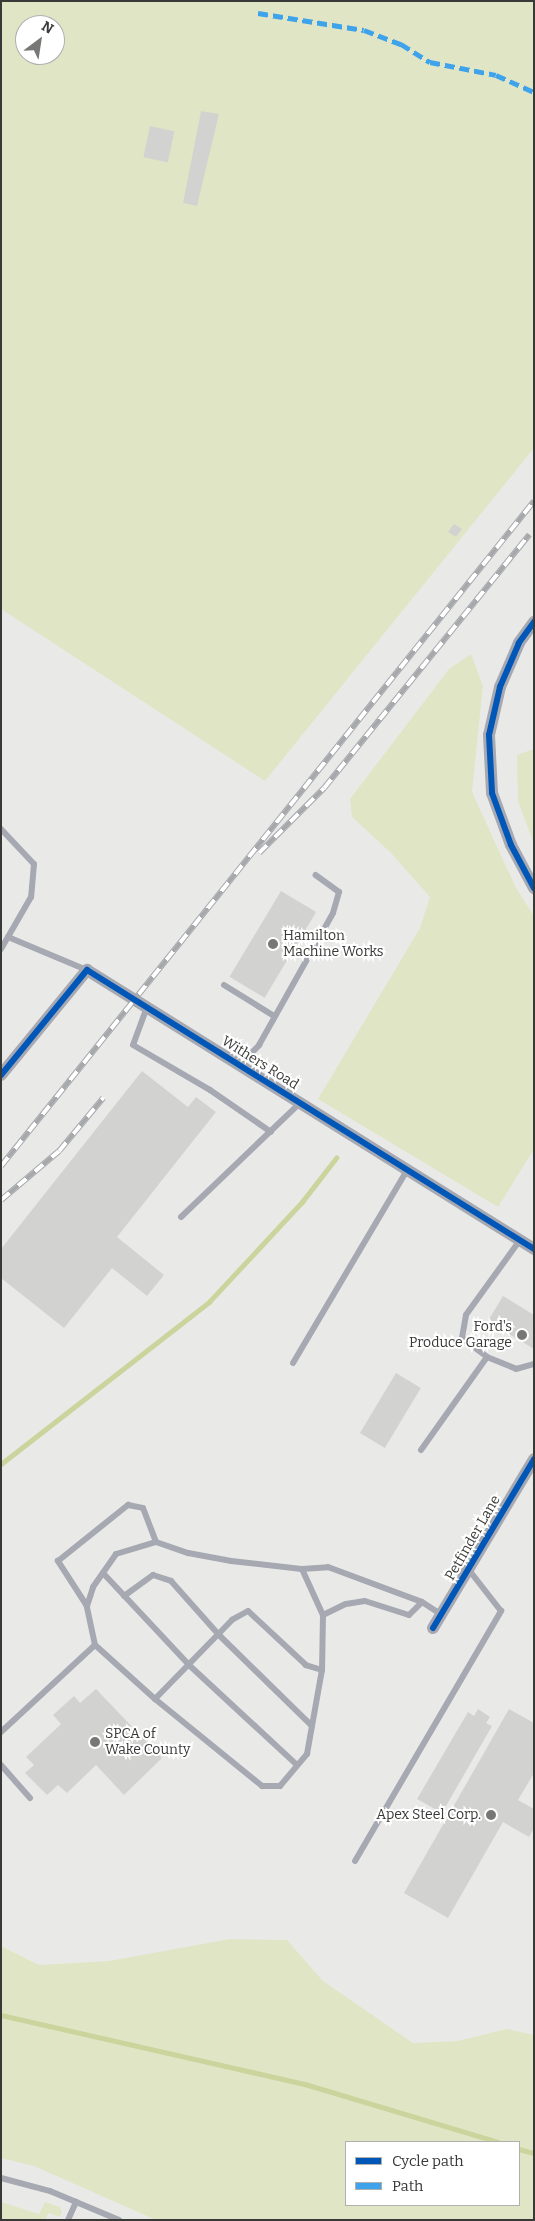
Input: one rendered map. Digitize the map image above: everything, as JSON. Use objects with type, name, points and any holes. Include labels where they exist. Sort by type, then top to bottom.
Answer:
[{"type":"street","points":[[534,622],[519,643],[500,687],[489,735],[492,793],[511,845],[534,888]]},
{"type":"street","points":[[1,1074],[87,970]]},
{"type":"street","name":"Withers Road","points":[[87,970],[534,1249]]},
{"type":"street","name":"Petfinder Lane","points":[[433,1628],[534,1459]]},
{"type":"lane","points":[[1,829],[34,864],[31,897],[1,949]]},
{"type":"lane","points":[[240,1065],[259,1045],[333,913],[339,892],[316,875]]},
{"type":"lane","points":[[8,937],[87,970]]},
{"type":"lane","points":[[224,984],[274,1016]]},
{"type":"lane","points":[[147,1007],[133,1045],[210,1090],[271,1132]]},
{"type":"lane","points":[[181,1217],[300,1103]]},
{"type":"lane","points":[[293,1363],[407,1170]]},
{"type":"lane","points":[[520,1240],[466,1315],[462,1338],[487,1357],[516,1369],[534,1364]]},
{"type":"lane","points":[[421,1450],[487,1357]]},
{"type":"lane","points":[[156,1542],[142,1508],[128,1505],[58,1561],[87,1606],[95,1646],[155,1699],[262,1786],[280,1786],[307,1754],[322,1670],[324,1615],[302,1569]]},
{"type":"lane","points":[[87,1606],[93,1587],[116,1554],[156,1542],[188,1553],[302,1569],[328,1567],[422,1602],[442,1615]]},
{"type":"lane","points":[[356,1861],[501,1611],[469,1570]]},
{"type":"lane","points":[[103,1573],[189,1665],[297,1765]]},
{"type":"lane","points":[[124,1596],[153,1575],[171,1581],[219,1634],[312,1726]]},
{"type":"lane","points":[[324,1615],[346,1604],[364,1601],[409,1615],[422,1602]]},
{"type":"lane","points":[[155,1699],[219,1634],[248,1610],[306,1665],[322,1670]]},
{"type":"lane","points":[[1,1732],[95,1646]]},
{"type":"lane","points":[[1,1766],[30,1798]]},
{"type":"lane","points":[[1,2178],[76,2202],[119,2220]]},
{"type":"lane","points":[[68,2220],[76,2202]]},
{"type":"green space","points":[[1,1],[534,1],[534,448],[265,781],[1,609]]},
{"type":"green space","points":[[471,654],[483,686],[472,792],[516,888],[534,916],[534,1149],[498,1207],[318,1099],[420,928],[430,897],[390,852],[352,817],[350,799],[449,669]]},
{"type":"green space","points":[[534,749],[534,844],[518,801],[517,755]]},
{"type":"green space","points":[[230,1939],[287,1940],[323,1981],[413,2043],[457,2041],[507,2029],[534,2035],[534,2220],[156,2220],[34,2166],[1,2158],[1,1946],[39,1965],[109,1961]]},
{"type":"green space","points":[[1,2202],[39,2214],[45,2202],[60,2207],[62,2213],[59,2217],[49,2213],[45,2220],[1,2220]]},
{"type":"building","points":[[201,111],[219,114],[197,206],[183,203]]},
{"type":"building","points":[[150,126],[174,131],[168,162],[143,157]]},
{"type":"building","points":[[454,524],[462,529],[456,537],[448,532]]},
{"type":"building","name":"Hamilton Machine Works","points":[[281,891],[316,912],[265,998],[229,977]]},
{"type":"building","points":[[142,1071],[188,1107],[196,1097],[216,1112],[117,1237],[164,1275],[147,1296],[112,1268],[64,1328],[1,1278],[1,1249]]},
{"type":"building","name":"Ford's Produce Garage","points":[[503,1296],[534,1315],[534,1349],[488,1321]]},
{"type":"building","points":[[396,1373],[421,1388],[385,1448],[360,1433]]},
{"type":"building","name":"SPCA of Wake County","points":[[96,1689],[162,1758],[124,1795],[96,1765],[67,1793],[58,1785],[47,1795],[25,1773],[34,1765],[26,1757],[61,1724],[53,1715],[74,1696],[80,1703]]},
{"type":"building","points":[[478,1709],[490,1717],[486,1723],[492,1726],[442,1813],[417,1799],[468,1712],[474,1716]]},
{"type":"building","name":"Apex Steel Corp.","points":[[509,1709],[534,1723],[534,1773],[518,1800],[534,1809],[534,1828],[529,1837],[503,1822],[448,1918],[404,1893]]},
{"type":"waterway","points":[[1,1464],[209,1302],[302,1202],[336,1158]]},
{"type":"waterway","points":[[1,2015],[305,2084],[495,2141]]},
{"type":"waterway","points":[[520,2149],[534,2153]]},
{"type":"railway","points":[[1,1166],[534,501]]},
{"type":"railway","points":[[259,853],[324,788],[529,535]]},
{"type":"railway","points":[[1,1200],[59,1151],[103,1098]]},
{"type":"marked path","points":[[258,13],[364,30],[401,44],[430,62],[496,75],[534,92]]},
{"type":"cycle path","points":[[534,622],[519,643],[500,687],[489,735],[492,793],[511,845],[534,888]]},
{"type":"cycle path","points":[[1,1075],[87,970],[534,1249]]},
{"type":"cycle path","points":[[433,1628],[534,1459]]},
{"type":"place","name":"Hamilton Machine Works","points":[[273,944]]},
{"type":"place","name":"Ford's Produce Garage","points":[[522,1335]]},
{"type":"place","name":"SPCA of Wake County","points":[[95,1742]]},
{"type":"place","name":"Apex Steel Corp.","points":[[491,1815]]}]
